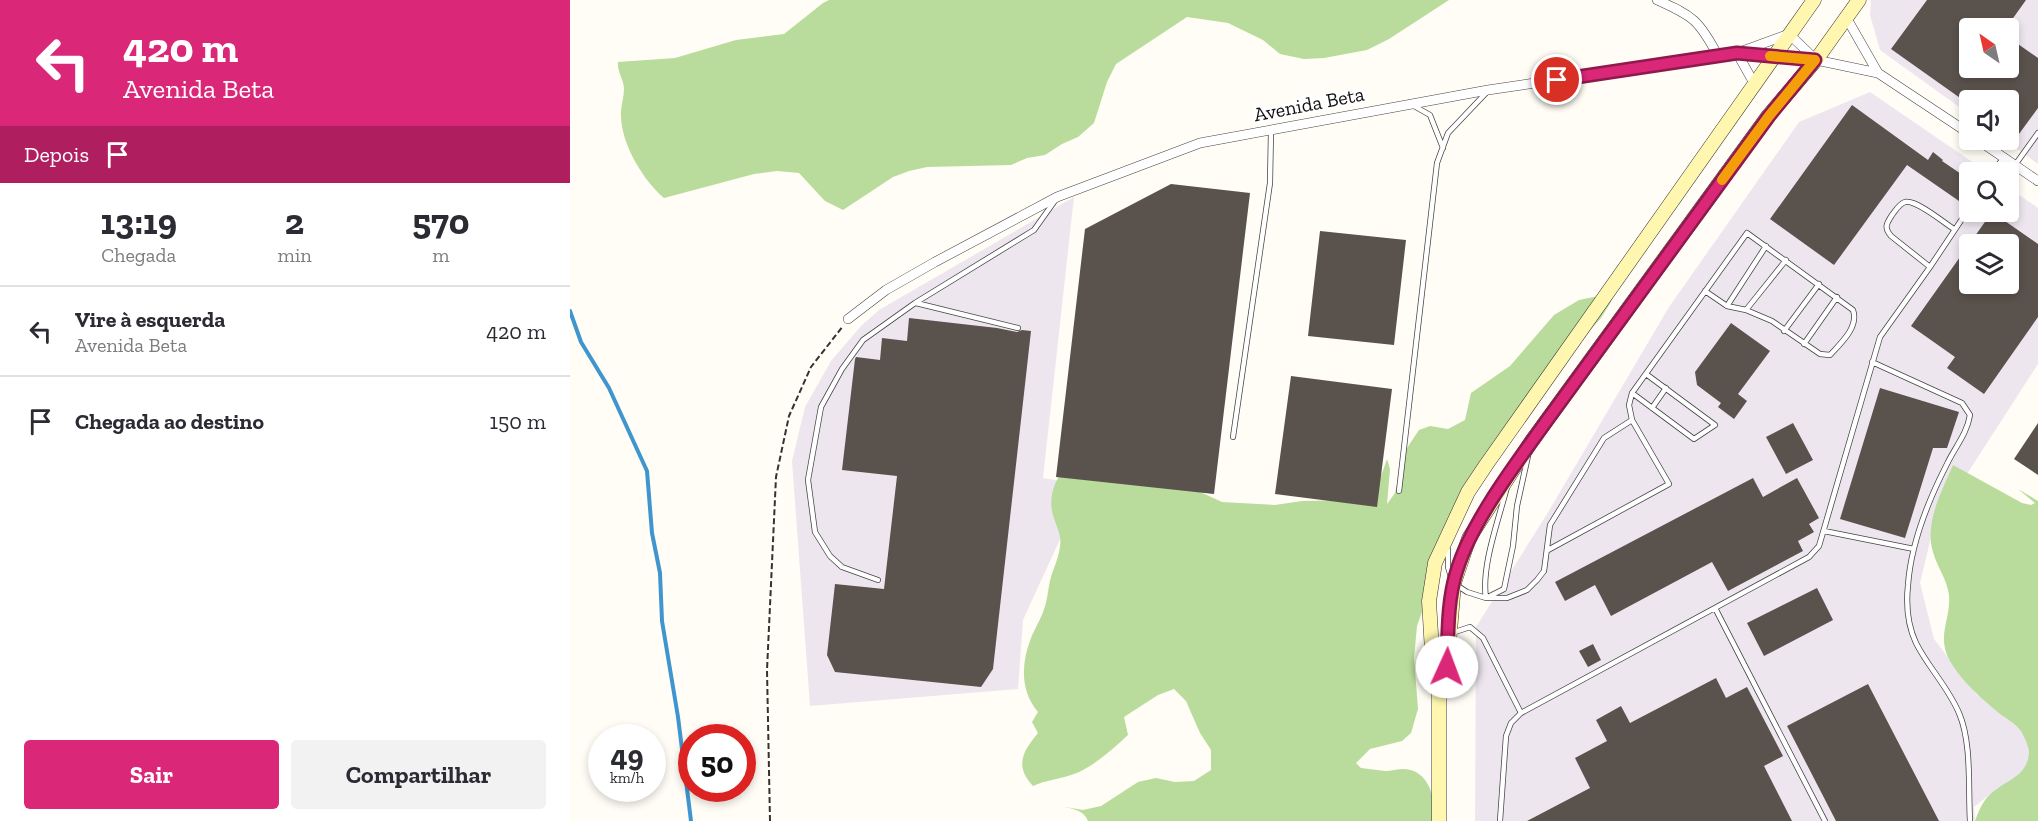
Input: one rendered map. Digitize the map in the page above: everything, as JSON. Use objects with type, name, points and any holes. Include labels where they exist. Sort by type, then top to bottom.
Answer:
[{"type":"main road","points":[[1439,821],[1439,695],[1432,651],[1429,601],[1435,563],[1456,517],[1468,492],[1486,465],[1814,0]]},
{"type":"main road","points":[[1439,695],[1447,667],[1454,583],[1469,538],[1531,442],[1769,116],[1815,60],[1859,0]]},
{"type":"street","points":[[1657,0],[1684,12],[1702,28],[1718,56]]},
{"type":"street","points":[[1846,17],[1878,73],[1959,127]]},
{"type":"street","points":[[1755,85],[1737,53],[1789,34],[1815,60]]},
{"type":"street","name":"Avenida Beta","points":[[848,319],[886,290],[1057,197],[1200,143],[1488,90],[1737,53],[1815,60],[1878,73]]},
{"type":"street","points":[[1993,150],[2011,162]]},
{"type":"street","points":[[2019,168],[2038,181]]},
{"type":"lane","points":[[1399,491],[1437,163],[1449,133],[1488,90]]},
{"type":"lane","points":[[1410,104],[1430,115],[1443,148]]},
{"type":"lane","points":[[1233,437],[1270,183],[1271,130]]},
{"type":"lane","points":[[2017,162],[2038,133]]},
{"type":"lane","points":[[2000,162],[2004,157]]},
{"type":"lane","points":[[878,580],[842,567],[830,556],[814,532],[808,480],[821,407],[842,369],[863,340],[915,303],[1034,230],[1057,197]]},
{"type":"lane","points":[[1930,267],[1886,231],[1887,223],[1898,206],[1905,202],[1913,202],[1954,229]]},
{"type":"lane","points":[[1500,821],[1506,736],[1511,723],[1521,713],[1809,557],[1819,546],[1880,337],[1959,222]]},
{"type":"lane","points":[[1548,550],[1669,484],[1632,420],[1629,405],[1632,393],[1747,233],[1837,297],[1853,310],[1856,317],[1852,327],[1830,355],[1820,354],[1772,321],[1746,310],[1727,306],[1706,291]]},
{"type":"lane","points":[[1727,306],[1767,246]]},
{"type":"lane","points":[[1746,310],[1786,260]]},
{"type":"lane","points":[[1785,331],[1820,284]]},
{"type":"lane","points":[[1804,344],[1837,297]]},
{"type":"lane","points":[[915,303],[1018,328]]},
{"type":"lane","points":[[1872,362],[1962,403],[1970,415],[1968,428],[1950,456],[1930,497],[1914,549],[1908,585],[1908,616],[1916,642],[1949,691],[1960,714],[1966,740],[1970,821]]},
{"type":"lane","points":[[1632,393],[1694,439],[1715,425],[1646,374]]},
{"type":"lane","points":[[1652,408],[1666,388]]},
{"type":"lane","points":[[1456,517],[1447,553],[1448,567],[1454,583],[1467,592],[1486,598],[1507,598],[1527,590],[1544,571],[1550,525],[1604,438],[1632,420]]},
{"type":"lane","points":[[1486,598],[1504,589],[1513,546],[1517,506],[1531,442]]},
{"type":"lane","points":[[1486,598],[1484,586],[1490,555],[1512,470]]},
{"type":"lane","points":[[1824,531],[1914,549]]},
{"type":"lane","points":[[1715,608],[1825,821]]},
{"type":"lane","points":[[1448,635],[1470,627],[1483,638],[1521,713]]},
{"type":"path","points":[[770,821],[768,670],[776,477],[789,416],[811,367],[848,319]]},
{"type":"shaded area","points":[[1871,0],[2038,0],[2038,164],[2019,150],[2019,90],[1959,90],[1959,107],[1880,50],[1870,15]]},
{"type":"shaded area","points":[[1870,92],[1972,162],[1959,162],[1959,222],[2019,222],[2019,195],[2038,208],[2038,364],[1934,525],[1920,583],[1934,639],[1977,695],[2026,718],[2032,777],[2019,790],[1999,787],[1974,807],[1975,821],[1475,821],[1476,627],[1547,514],[1669,307],[1799,122]]},
{"type":"shaded area","points":[[1074,197],[1043,478],[1085,485],[1023,620],[1018,689],[810,706],[792,461],[805,407],[831,361],[861,326],[879,310]]},
{"type":"green space","points":[[829,0],[1449,0],[1389,39],[1367,50],[1324,58],[1304,59],[1280,54],[1263,40],[1228,23],[1187,17],[1116,64],[1107,82],[1094,123],[1078,137],[1045,155],[1027,158],[1011,165],[927,167],[909,171],[893,177],[843,210],[825,201],[799,173],[777,171],[754,174],[664,198],[641,172],[625,139],[621,114],[624,86],[618,62],[675,58],[736,40],[784,34]]},
{"type":"green space","points":[[1613,293],[1611,302],[1601,318],[1571,352],[1461,502],[1417,626],[1414,658],[1418,709],[1411,733],[1402,741],[1370,749],[1356,763],[1361,768],[1385,771],[1404,769],[1420,775],[1430,788],[1435,821],[1088,821],[1080,812],[1060,806],[1083,810],[1101,806],[1138,782],[1156,778],[1175,782],[1194,781],[1211,770],[1211,750],[1200,733],[1186,701],[1174,689],[1158,695],[1124,717],[1128,735],[1081,771],[1033,786],[1027,779],[1022,765],[1028,746],[1038,733],[1032,722],[1038,712],[1025,686],[1025,657],[1045,605],[1058,558],[1060,538],[1051,502],[1055,484],[1065,468],[1183,484],[1222,502],[1275,505],[1302,501],[1355,500],[1376,490],[1387,459],[1390,469],[1387,504],[1395,493],[1405,451],[1419,430],[1430,426],[1448,429],[1465,420],[1471,393],[1510,366],[1554,315],[1579,300]]},
{"type":"green space","points":[[1953,465],[2022,503],[2031,505],[2035,503],[2018,489],[2038,501],[2038,821],[1975,821],[1987,797],[2017,776],[2025,766],[2029,752],[2019,728],[1966,683],[1946,652],[1944,636],[1949,595],[1933,552],[1931,530],[1939,496]]},
{"type":"building","points":[[1927,0],[2026,0],[2013,18],[1959,18],[1959,78],[2019,78],[2019,45],[2038,58],[2038,108],[2019,134],[2019,90],[1959,90],[1959,97],[1891,49]]},
{"type":"building","points":[[1852,105],[1928,160],[1933,152],[1959,173],[1959,201],[1907,165],[1834,265],[1770,219]]},
{"type":"building","points":[[1171,184],[1250,193],[1214,494],[1056,477],[1085,229]]},
{"type":"building","points":[[1985,222],[2006,222],[2038,244],[2038,317],[1984,394],[1947,368],[1955,357],[1911,326],[1959,258],[1959,294],[2019,294],[2019,234],[1976,234]]},
{"type":"building","points":[[1320,231],[1406,240],[1394,345],[1308,336]]},
{"type":"building","points":[[909,318],[1017,332],[1031,331],[993,669],[981,687],[835,672],[827,655],[835,584],[884,589],[897,476],[842,470],[855,359],[856,357],[880,360],[882,338],[907,341]]},
{"type":"building","points":[[1731,323],[1770,351],[1738,394],[1747,401],[1734,419],[1718,407],[1721,403],[1697,385],[1695,372]]},
{"type":"building","points":[[1291,376],[1392,389],[1377,507],[1275,494]]},
{"type":"building","points":[[1880,388],[1959,412],[1947,448],[1933,448],[1905,538],[1840,519]]},
{"type":"building","points":[[1793,423],[1813,460],[1786,474],[1766,437]]},
{"type":"building","points":[[2038,423],[2038,475],[2014,459]]},
{"type":"building","points":[[1753,478],[1763,497],[1797,478],[1819,518],[1809,524],[1814,532],[1798,541],[1803,551],[1728,591],[1712,562],[1611,616],[1595,585],[1565,601],[1555,582]]},
{"type":"building","points":[[1817,588],[1833,620],[1764,656],[1747,623]]},
{"type":"building","points":[[1593,644],[1601,660],[1588,667],[1579,651]]},
{"type":"building","points":[[1716,678],[1726,698],[1747,687],[1783,756],[1764,766],[1792,821],[1527,821],[1590,788],[1575,758],[1607,741],[1596,720],[1621,706],[1630,723]]},
{"type":"building","points":[[1868,684],[1939,821],[1836,821],[1787,726]]},
{"type":"waterway","points":[[570,311],[581,342],[609,388],[647,471],[652,533],[660,573],[662,621],[678,717],[691,821]]},
{"type":"slow traffic","points":[[1722,180],[1769,116],[1815,60],[1770,56]]},
{"type":"route","points":[[1447,667],[1454,583],[1469,538],[1545,423],[1769,116],[1815,60],[1737,53],[1557,80]]}]
